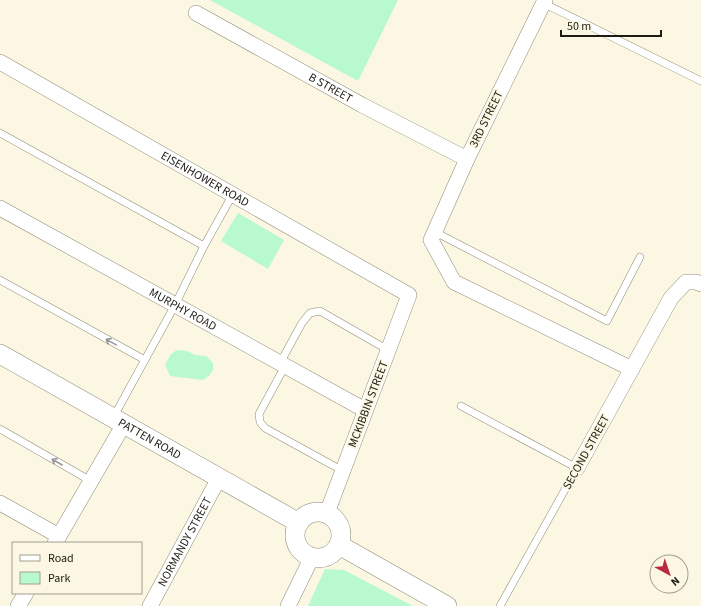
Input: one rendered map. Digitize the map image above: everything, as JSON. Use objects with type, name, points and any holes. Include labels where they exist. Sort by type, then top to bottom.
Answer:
[{"type":"street","name":"3RD STREET","points":[[433,236],[467,158],[544,2]]},
{"type":"street","name":"B STREET","points":[[196,13],[362,105],[467,158]]},
{"type":"street","name":"EISENHOWER ROAD","points":[[0,62],[409,295]]},
{"type":"street","name":"MURPHY ROAD","points":[[0,208],[365,410]]},
{"type":"street","points":[[433,236],[454,282],[632,369]]},
{"type":"street","name":"SECOND STREET","points":[[577,468],[671,298],[686,282],[696,282],[701,284]]},
{"type":"street","name":"MCKIBBIN STREET","points":[[327,513],[409,295]]},
{"type":"street","name":"PATTEN ROAD","points":[[0,354],[299,523]]},
{"type":"street","points":[[0,503],[57,540],[91,481],[119,421]]},
{"type":"street","name":"NORMANDY STREET","points":[[150,606],[219,478]]},
{"type":"street","points":[[320,511],[327,513],[334,517],[342,530],[342,538],[339,545],[334,552],[328,556],[320,558],[305,554],[299,548],[296,541],[295,534],[299,523],[306,515],[312,512],[320,511]]},
{"type":"street","points":[[339,545],[447,606]]},
{"type":"street","points":[[288,606],[312,557]]},
{"type":"street","points":[[18,606],[25,594]]},
{"type":"lane","points":[[544,2],[701,81]]},
{"type":"lane","points":[[0,133],[204,246]]},
{"type":"lane","points":[[119,421],[145,360],[175,305],[204,246],[233,194]]},
{"type":"lane","points":[[433,236],[607,321],[640,257]]},
{"type":"lane","points":[[0,280],[145,360]]},
{"type":"lane","points":[[343,471],[266,428],[260,422],[260,414],[302,323],[310,313],[320,311],[388,350]]},
{"type":"lane","points":[[461,406],[577,468]]},
{"type":"lane","points":[[0,429],[91,481]]},
{"type":"lane","name":"SECOND STREET","points":[[500,606],[577,468]]},
{"type":"green space","points":[[210,0],[398,0],[358,81]]},
{"type":"green space","points":[[238,213],[284,240],[268,269],[221,241]]},
{"type":"green space","points":[[177,350],[187,351],[195,355],[206,356],[213,363],[213,370],[209,376],[203,380],[170,376],[165,365],[171,354]]},
{"type":"green space","points":[[325,569],[344,570],[413,606],[308,606]]}]
